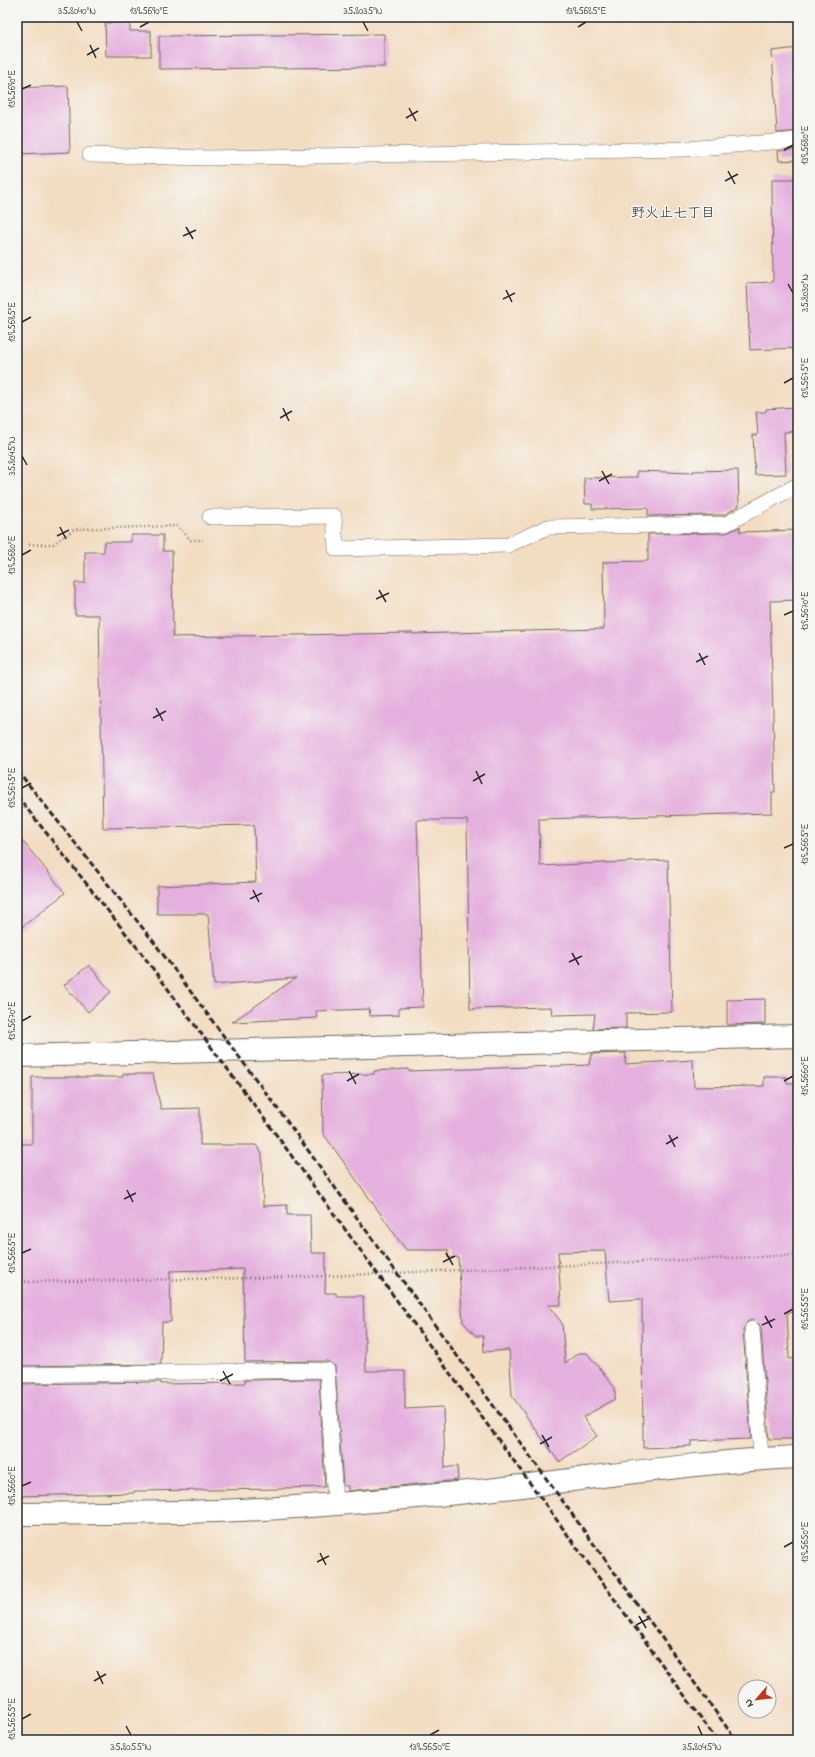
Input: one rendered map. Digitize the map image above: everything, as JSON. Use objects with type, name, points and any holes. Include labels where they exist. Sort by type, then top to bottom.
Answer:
[{"type":"street","points":[[17,1056],[798,1036]]},
{"type":"street","points":[[17,1514],[219,1511],[335,1504],[479,1491],[631,1472],[761,1458],[798,1457]]},
{"type":"lane","points":[[90,155],[208,158],[678,150],[798,140]]},
{"type":"lane","points":[[210,517],[334,516],[336,549],[508,545],[548,527],[726,524],[798,485]]},
{"type":"lane","points":[[752,1329],[761,1458]]},
{"type":"lane","points":[[17,1375],[327,1370],[335,1504]]},
{"type":"path","points":[[17,545],[53,544],[75,529],[169,526],[177,526],[191,540],[206,540]]},
{"type":"path","points":[[17,1282],[304,1277],[798,1255]]},
{"type":"building","points":[[105,23],[130,23],[130,31],[151,31],[151,56],[106,56]]},
{"type":"building","points":[[384,34],[384,67],[159,69],[159,36]]},
{"type":"building","points":[[798,48],[798,131],[777,133],[772,51]]},
{"type":"building","points":[[68,86],[70,152],[17,154],[17,88]]},
{"type":"building","points":[[798,149],[798,160],[779,161],[778,151]]},
{"type":"building","points":[[772,179],[798,179],[798,348],[750,350],[747,283],[773,282]]},
{"type":"building","points":[[795,407],[797,431],[784,432],[786,474],[755,475],[753,435],[758,435],[756,412],[766,412],[766,409]]},
{"type":"building","points":[[738,470],[739,506],[724,515],[648,516],[648,508],[592,509],[592,504],[585,504],[584,478],[637,477],[637,471],[693,473],[693,471]]},
{"type":"building","points":[[740,527],[740,532],[798,530],[798,600],[770,601],[775,792],[772,792],[772,813],[539,819],[540,866],[668,860],[672,1012],[626,1013],[626,1028],[593,1029],[595,1014],[552,1015],[551,1007],[470,1009],[467,820],[417,820],[423,1007],[399,1008],[399,1015],[370,1016],[369,1009],[316,1011],[317,1018],[232,1022],[296,978],[214,985],[208,914],[157,914],[157,886],[256,882],[254,825],[103,828],[99,615],[75,615],[75,583],[85,583],[85,552],[104,552],[104,542],[131,542],[131,535],[163,535],[163,551],[172,551],[173,637],[413,634],[604,629],[603,562],[648,561],[648,534],[726,533]]},
{"type":"building","points":[[17,834],[65,893],[17,931]]},
{"type":"building","points":[[89,965],[111,992],[88,1012],[64,985]]},
{"type":"building","points":[[765,999],[765,1024],[727,1025],[727,1000]]},
{"type":"building","points":[[626,1053],[625,1064],[693,1060],[694,1087],[764,1086],[764,1077],[787,1077],[787,1083],[795,1083],[798,1196],[798,1312],[787,1313],[789,1359],[798,1358],[798,1439],[769,1439],[761,1328],[759,1324],[752,1320],[747,1322],[743,1330],[751,1439],[691,1441],[691,1446],[643,1448],[642,1299],[609,1301],[605,1251],[558,1252],[561,1305],[548,1305],[562,1323],[565,1363],[578,1353],[587,1353],[615,1388],[615,1399],[583,1417],[597,1436],[559,1462],[512,1396],[509,1350],[484,1352],[483,1336],[476,1336],[463,1322],[458,1257],[448,1258],[448,1250],[406,1250],[323,1133],[322,1075],[374,1074],[374,1071],[408,1069],[408,1071],[589,1065],[591,1054]]},
{"type":"building","points":[[123,1074],[153,1074],[161,1109],[200,1108],[200,1145],[256,1145],[262,1154],[263,1206],[287,1205],[287,1215],[310,1215],[311,1253],[326,1253],[325,1293],[336,1293],[336,1296],[363,1296],[366,1371],[405,1371],[405,1409],[443,1407],[445,1468],[457,1466],[458,1480],[348,1491],[348,1486],[343,1486],[335,1366],[327,1361],[245,1362],[243,1269],[170,1271],[171,1322],[162,1322],[161,1364],[17,1366],[17,1144],[32,1144],[32,1077],[123,1077]]},
{"type":"building","points":[[319,1379],[325,1487],[134,1491],[134,1493],[18,1496],[17,1384],[161,1382],[161,1384],[245,1383],[245,1380]]},
{"type":"railway","points":[[17,770],[153,941],[286,1120],[736,1740]]},
{"type":"railway","points":[[17,796],[139,950],[272,1129],[717,1740]]},
{"type":"district","name":"野火止七丁目","points":[[673,212]]}]
